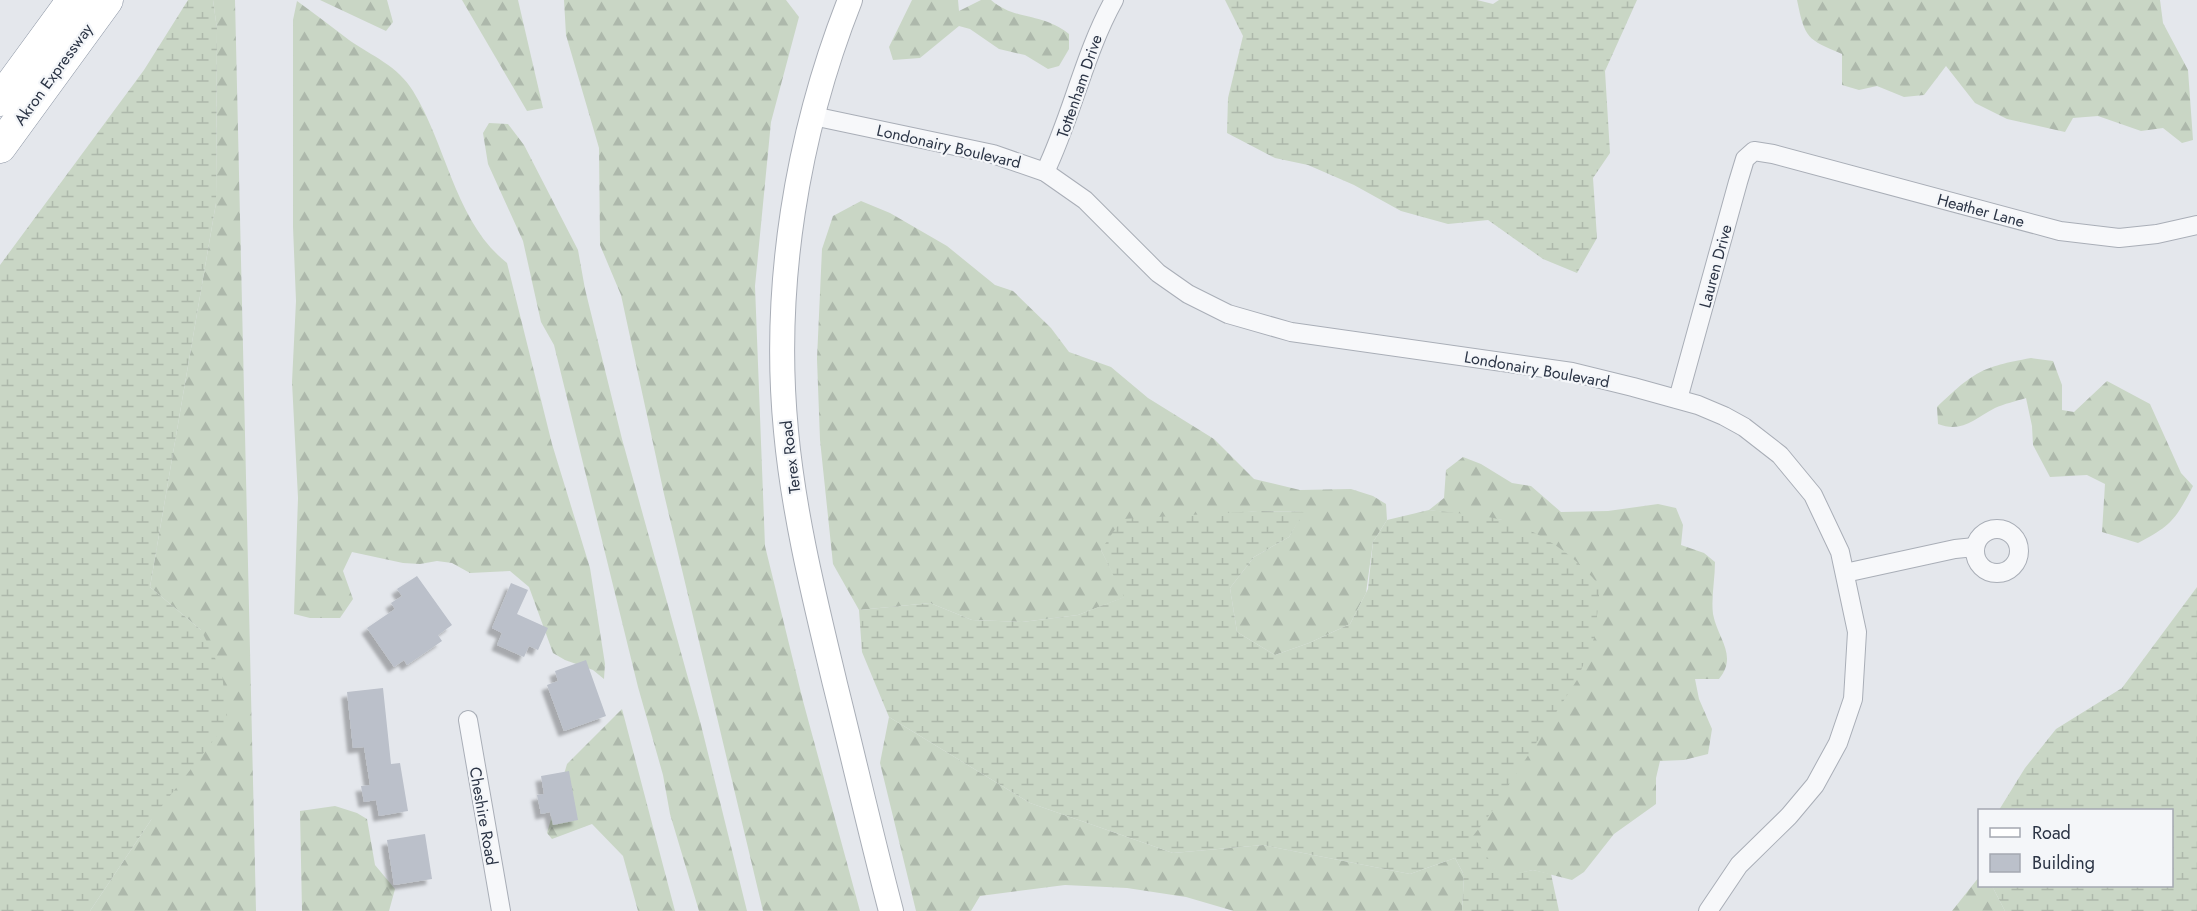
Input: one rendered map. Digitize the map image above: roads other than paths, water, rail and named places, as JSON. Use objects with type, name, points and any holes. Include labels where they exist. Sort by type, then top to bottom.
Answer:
[{"type":"highway","name":"Akron Expressway","points":[[0,100],[73,0]]},
{"type":"highway","name":"Akron Expressway","points":[[0,147],[107,0]]},
{"type":"main road","name":"Terex Road","points":[[850,0],[824,76],[799,180],[788,261],[783,338],[786,431],[796,506],[814,596],[891,911]]},
{"type":"street","name":"Tottenham Drive","points":[[1045,172],[1071,110],[1095,38],[1114,0]]},
{"type":"street","name":"Londonairy Boulevard","points":[[813,116],[993,154],[1045,172],[1085,200],[1158,273],[1188,294],[1228,314],[1291,332],[1572,372],[1678,399],[1724,416],[1744,427],[1780,455],[1813,495],[1840,552],[1854,611],[1857,651],[1853,699],[1838,743],[1815,785],[1789,816],[1739,865],[1708,911]]},
{"type":"street","name":"Lauren Drive","points":[[1678,399],[1745,159],[1754,151],[1769,153]]},
{"type":"street","name":"Heather Lane","points":[[1769,153],[2060,231],[2119,238],[2157,234],[2197,225]]},
{"type":"street","points":[[1845,573],[1955,549],[1975,548]]},
{"type":"street","name":"Cheshire Road","points":[[468,720],[501,911]]}]
